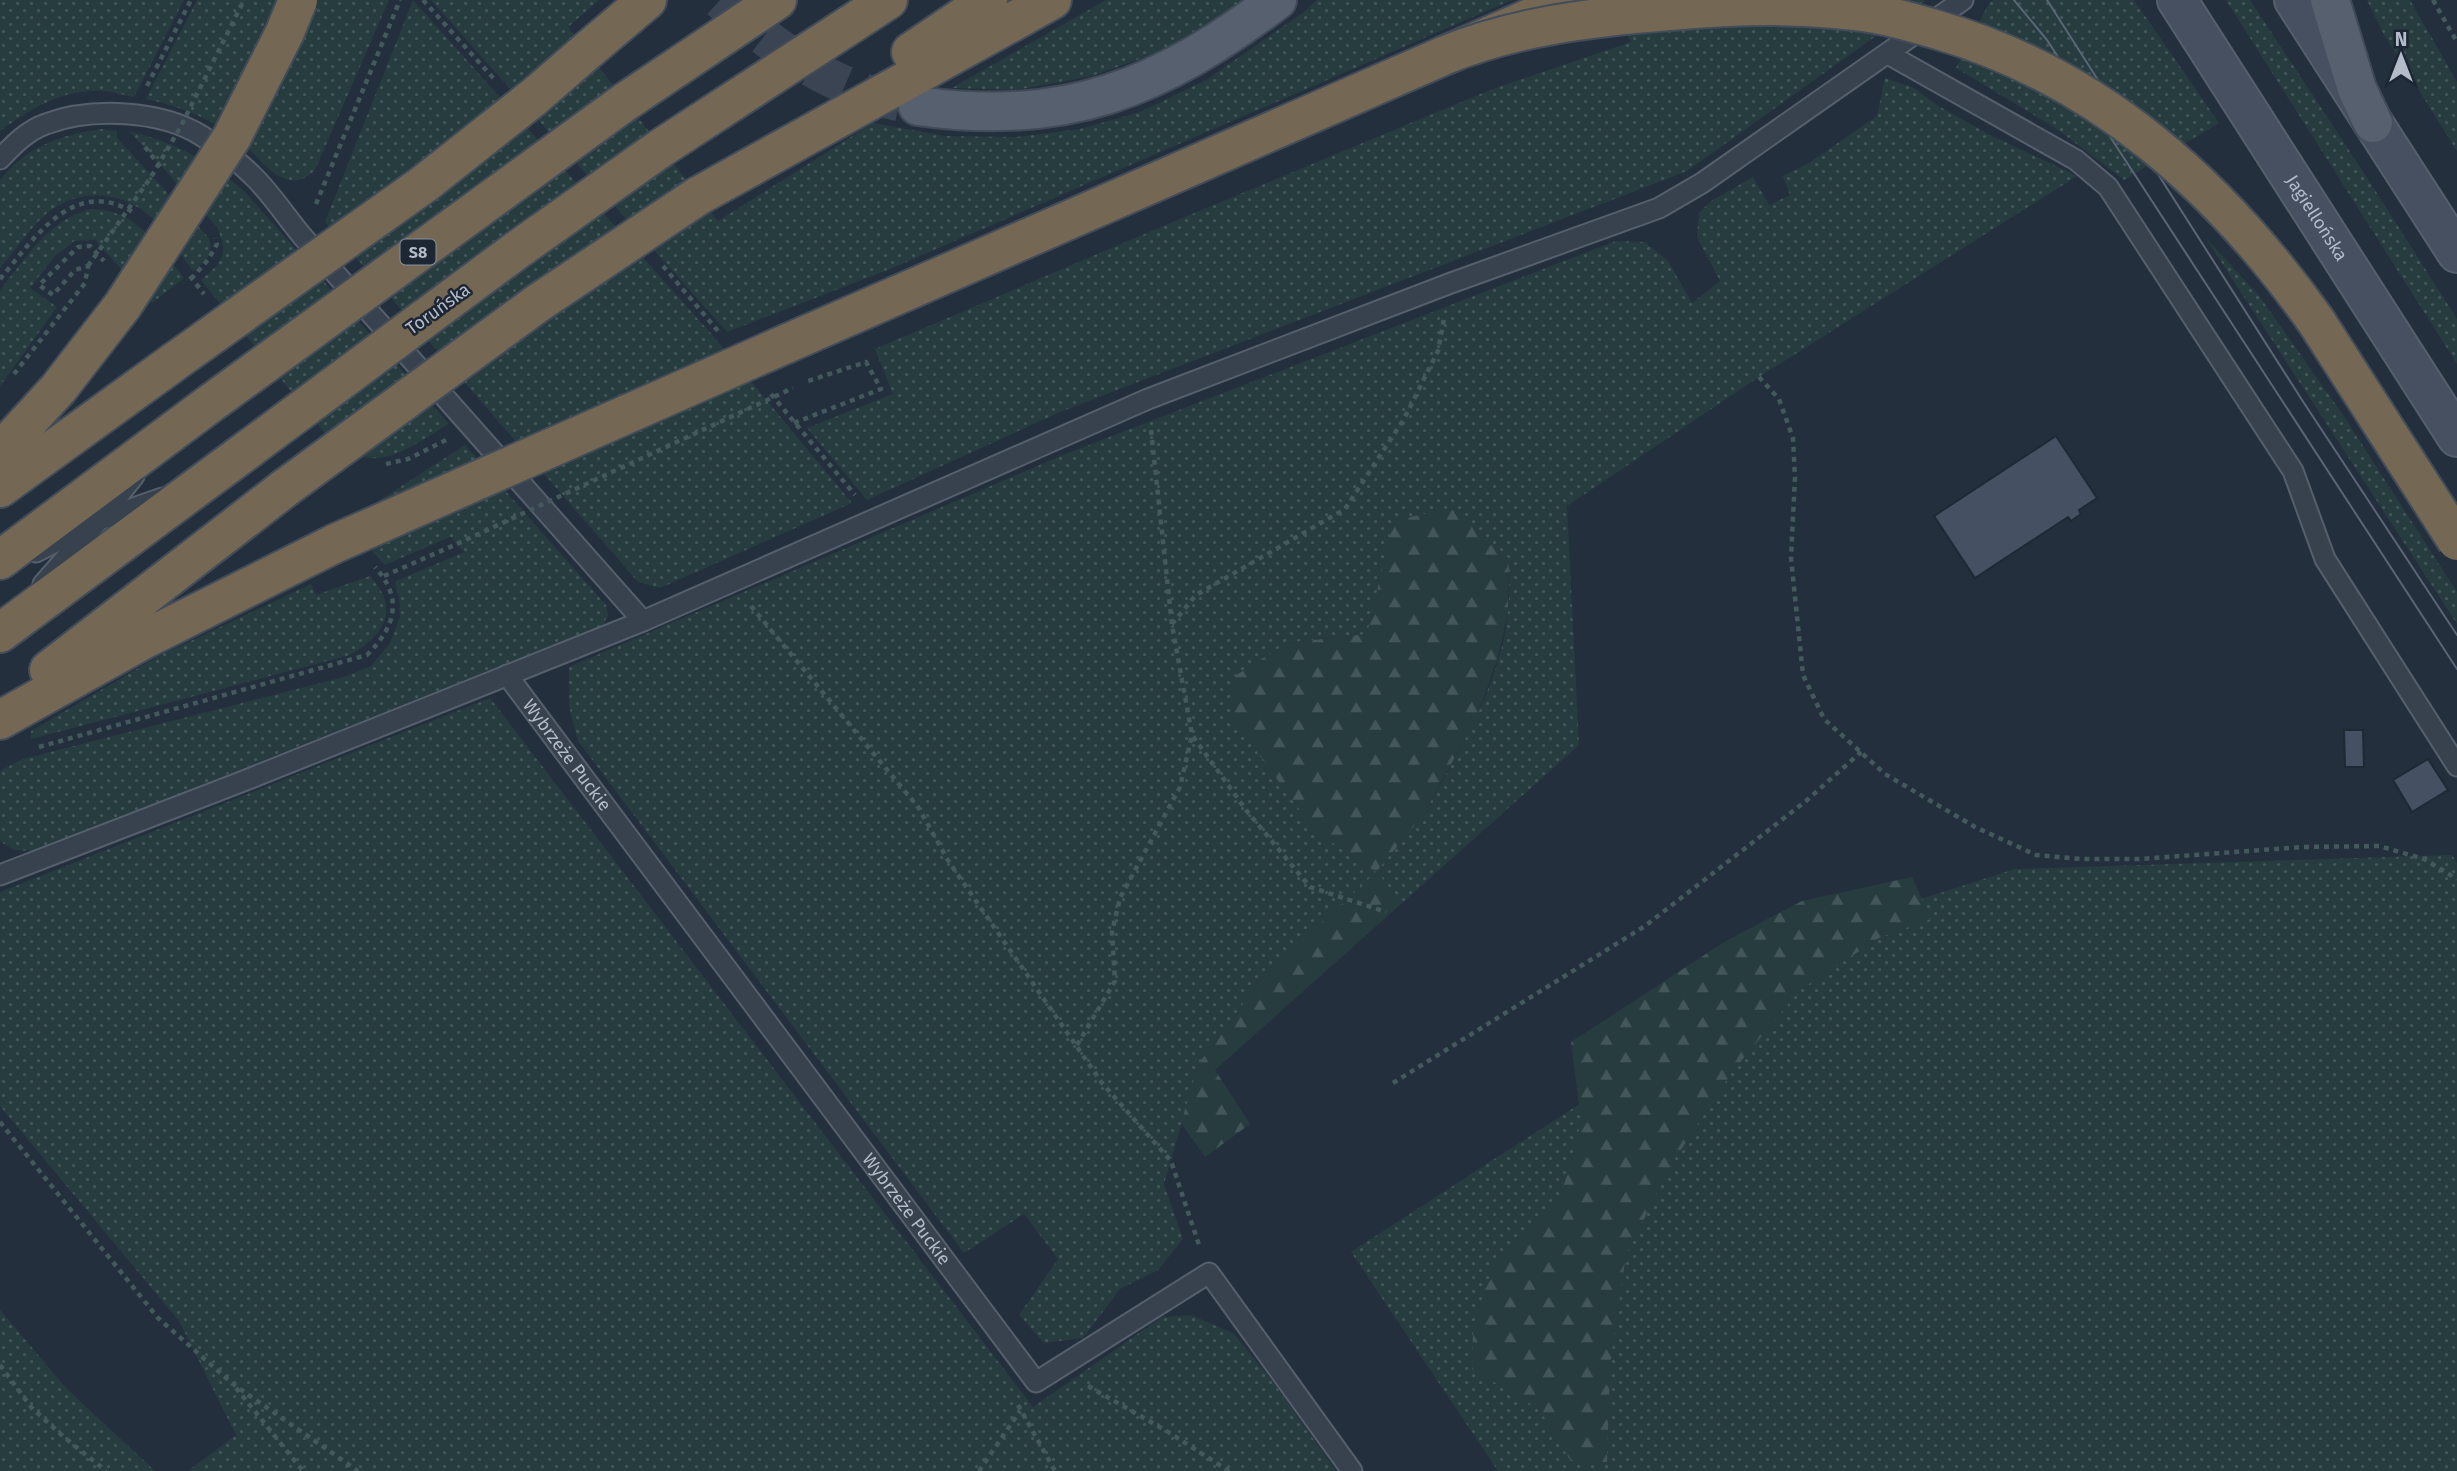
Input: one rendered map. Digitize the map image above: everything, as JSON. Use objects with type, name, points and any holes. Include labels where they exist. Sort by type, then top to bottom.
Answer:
[{"type":"highway","points":[[0,452],[58,389],[123,305],[232,137],[285,32],[298,0]]},
{"type":"highway","points":[[0,488],[424,184],[647,0]]},
{"type":"highway","name":"S8","points":[[0,560],[625,102],[777,0]]},
{"type":"highway","name":"Toruńska","points":[[0,633],[517,250],[661,148],[888,0]]},
{"type":"highway","points":[[0,708],[285,488],[538,303],[988,0]]},
{"type":"highway","points":[[698,196],[1052,0]]},
{"type":"highway","points":[[0,720],[145,639],[336,543],[1570,0]]},
{"type":"highway","points":[[1443,56],[1494,38],[1565,23],[1676,10],[1788,6],[1878,14],[1955,35],[2031,66],[2072,86],[2148,139],[2203,187],[2232,219],[2291,286],[2316,321],[2457,541]]},
{"type":"main road","points":[[918,106],[951,111],[1009,111],[1054,108],[1088,101],[1118,92],[1176,66],[1277,0]]},
{"type":"main road","name":"Jagiellońska","points":[[2177,0],[2457,437]]},
{"type":"main road","points":[[2294,0],[2457,253]]},
{"type":"main road","points":[[2330,0],[2357,89],[2373,123]]},
{"type":"lane","points":[[0,875],[643,621],[1148,399],[1451,283],[1659,208],[1702,183],[1964,0]]},
{"type":"lane","points":[[1888,54],[2076,160],[2108,187],[2293,471],[2325,559],[2457,766]]},
{"type":"lane","points":[[0,159],[15,143],[45,124],[86,114],[121,113],[155,117],[200,135],[253,175],[303,237],[643,621]]},
{"type":"lane","points":[[0,633],[99,520],[161,440]]},
{"type":"lane","points":[[0,569],[99,520],[200,484]]},
{"type":"lane","name":"Wybrzeże Puckie","points":[[507,675],[1036,1382],[1209,1273]]},
{"type":"lane","points":[[1209,1273],[1352,1471]]},
{"type":"path","points":[[132,114],[191,0]]},
{"type":"path","points":[[9,380],[85,283],[88,266],[151,177],[180,128],[244,0]]},
{"type":"path","points":[[303,237],[400,0]]},
{"type":"path","points":[[2433,0],[2457,42]]},
{"type":"path","points":[[60,263],[39,285],[53,295],[75,270],[88,266]]},
{"type":"path","points":[[1172,625],[1196,595],[1345,509],[1404,419],[1438,351],[1451,283]]},
{"type":"path","points":[[794,423],[881,389],[866,362],[807,382]]},
{"type":"path","points":[[1759,377],[1779,399],[1793,438],[1795,477],[1791,558],[1803,675],[1824,719],[1885,774],[1975,827],[2036,855],[2081,859],[2140,859],[2303,847],[2379,846],[2424,859],[2457,879]]},
{"type":"path","points":[[384,576],[794,387]]},
{"type":"path","points":[[1077,1045],[1115,981],[1112,932],[1120,898],[1180,787],[1192,735],[1172,625],[1148,399]]},
{"type":"path","points":[[34,748],[367,654],[382,640],[393,620],[391,596],[384,576],[374,566]]},
{"type":"path","points":[[731,582],[918,807],[949,862],[1102,1083],[1171,1161],[1209,1273]]},
{"type":"path","points":[[1192,735],[1246,810],[1310,887],[1386,912]]},
{"type":"path","points":[[1393,1083],[1645,926],[1806,801],[1861,752]]},
{"type":"path","points":[[0,1122],[158,1318],[233,1384],[358,1471]]},
{"type":"path","points":[[0,1365],[31,1407],[106,1471]]},
{"type":"path","points":[[1057,1368],[1229,1471]]},
{"type":"path","points":[[233,1384],[303,1471]]},
{"type":"path","points":[[979,1471],[1020,1412]]},
{"type":"green space","points":[[0,0],[184,0],[134,97],[100,91],[69,94],[33,109],[0,131]]},
{"type":"green space","points":[[197,0],[389,0],[315,170],[309,175],[294,180],[280,177],[222,128],[185,110],[146,99]]},
{"type":"green space","points":[[413,0],[714,337],[852,503],[660,588],[638,582],[325,222]]},
{"type":"green space","points":[[431,0],[599,0],[568,27],[718,221],[873,123],[945,136],[1015,137],[1080,129],[1140,112],[1206,80],[1304,12],[1317,0],[1512,0],[890,269],[727,332]]},
{"type":"green space","points":[[1106,0],[1244,0],[1162,51],[1092,76],[1016,90],[952,88]]},
{"type":"green space","points":[[1610,0],[1926,0],[1687,171],[1060,412],[867,500],[807,428],[893,394],[875,349],[1490,90],[1631,42]]},
{"type":"green space","points":[[1993,0],[2134,0],[2219,123],[2124,180],[2057,129],[1956,68]]},
{"type":"green space","points":[[2226,0],[2250,0],[2457,319],[2457,364]]},
{"type":"green space","points":[[2367,0],[2410,0],[2457,82],[2457,151],[2383,33]]},
{"type":"green space","points":[[1885,78],[1914,88],[1937,105],[1988,134],[2077,176],[1759,377],[1567,506],[1579,745],[1401,904],[1377,872],[1264,976],[1199,1063],[1164,1184],[1183,1239],[1158,1270],[1120,1289],[1083,1338],[1044,1343],[1019,1315],[1058,1259],[1024,1214],[964,1253],[578,741],[569,706],[569,667],[1063,455],[1616,241],[1645,242],[1668,261],[1692,303],[1720,281],[1697,237],[1699,213],[1711,201],[1753,177],[1769,205],[1790,195],[1783,176],[1809,163],[1877,116]],"holes":[[[1509,558],[1508,612],[1497,664],[1476,717],[1423,815],[1286,643],[1367,634]]]},
{"type":"green space","points":[[101,129],[117,131],[117,138],[208,237],[211,248],[208,256],[193,271],[164,231],[141,209],[112,197],[97,196],[68,201],[54,208],[31,230],[0,268],[0,180],[21,159],[45,144]]},
{"type":"green space","points":[[129,131],[192,154],[246,193],[449,424],[405,450],[377,458],[348,452],[331,441],[201,280],[222,257],[223,245],[217,227]]},
{"type":"green space","points":[[91,209],[121,215],[133,222],[155,242],[184,278],[152,303],[95,240],[74,241],[54,257],[30,288],[57,307],[0,386],[0,290],[29,253],[51,231],[63,221]]},
{"type":"green space","points":[[2205,237],[2260,297],[2343,415],[2457,592],[2457,624]]},
{"type":"green space","points":[[465,445],[606,605],[608,615],[603,625],[35,851],[13,850],[0,841],[0,771],[23,759],[344,677],[371,666],[390,643],[400,617],[396,581],[464,552],[450,537],[385,565],[346,522]]},
{"type":"green space","points":[[1450,508],[1509,558],[1508,613],[1497,661],[1475,721],[1423,815],[1377,871],[1401,904],[1215,1070],[1250,1124],[1205,1157],[1181,1123],[1199,1063],[1264,976],[1376,872],[1315,831],[1233,719],[1230,679],[1287,643],[1367,634],[1393,521]]},
{"type":"green space","points":[[370,576],[385,600],[384,621],[372,639],[350,655],[31,739],[31,731],[159,656],[311,584],[316,595]]},
{"type":"green space","points":[[490,698],[1033,1407],[1162,1317],[1191,1315],[1233,1333],[1271,1379],[1336,1471],[188,1471],[236,1435],[179,1321],[0,1106],[0,892]]},
{"type":"green space","points":[[2452,855],[2457,863],[2457,1471],[1498,1471],[1351,1252],[1871,915],[2015,869]]},
{"type":"green space","points":[[1912,877],[1931,919],[1879,938],[1800,990],[1732,1072],[1671,1165],[1626,1255],[1610,1365],[1607,1462],[1570,1460],[1539,1409],[1472,1369],[1473,1333],[1485,1289],[1500,1253],[1558,1203],[1573,1157],[1581,1121],[1571,1042],[1726,941],[1802,901]]},
{"type":"green space","points":[[0,1310],[67,1389],[155,1471],[0,1471]]},
{"type":"building","points":[[2056,436],[2097,498],[2079,510],[2081,514],[2071,521],[2068,517],[1975,578],[1934,516]]},
{"type":"building","points":[[2344,730],[2363,730],[2364,767],[2345,767]]},
{"type":"building","points":[[2428,759],[2448,790],[2412,812],[2393,780]]},
{"type":"tunnel","points":[[720,0],[761,34],[804,64],[851,88],[902,103]]},
{"type":"tram line","points":[[2014,0],[2047,40],[2457,669]]},
{"type":"tram line","points":[[2047,0],[2302,400],[2457,635]]}]
